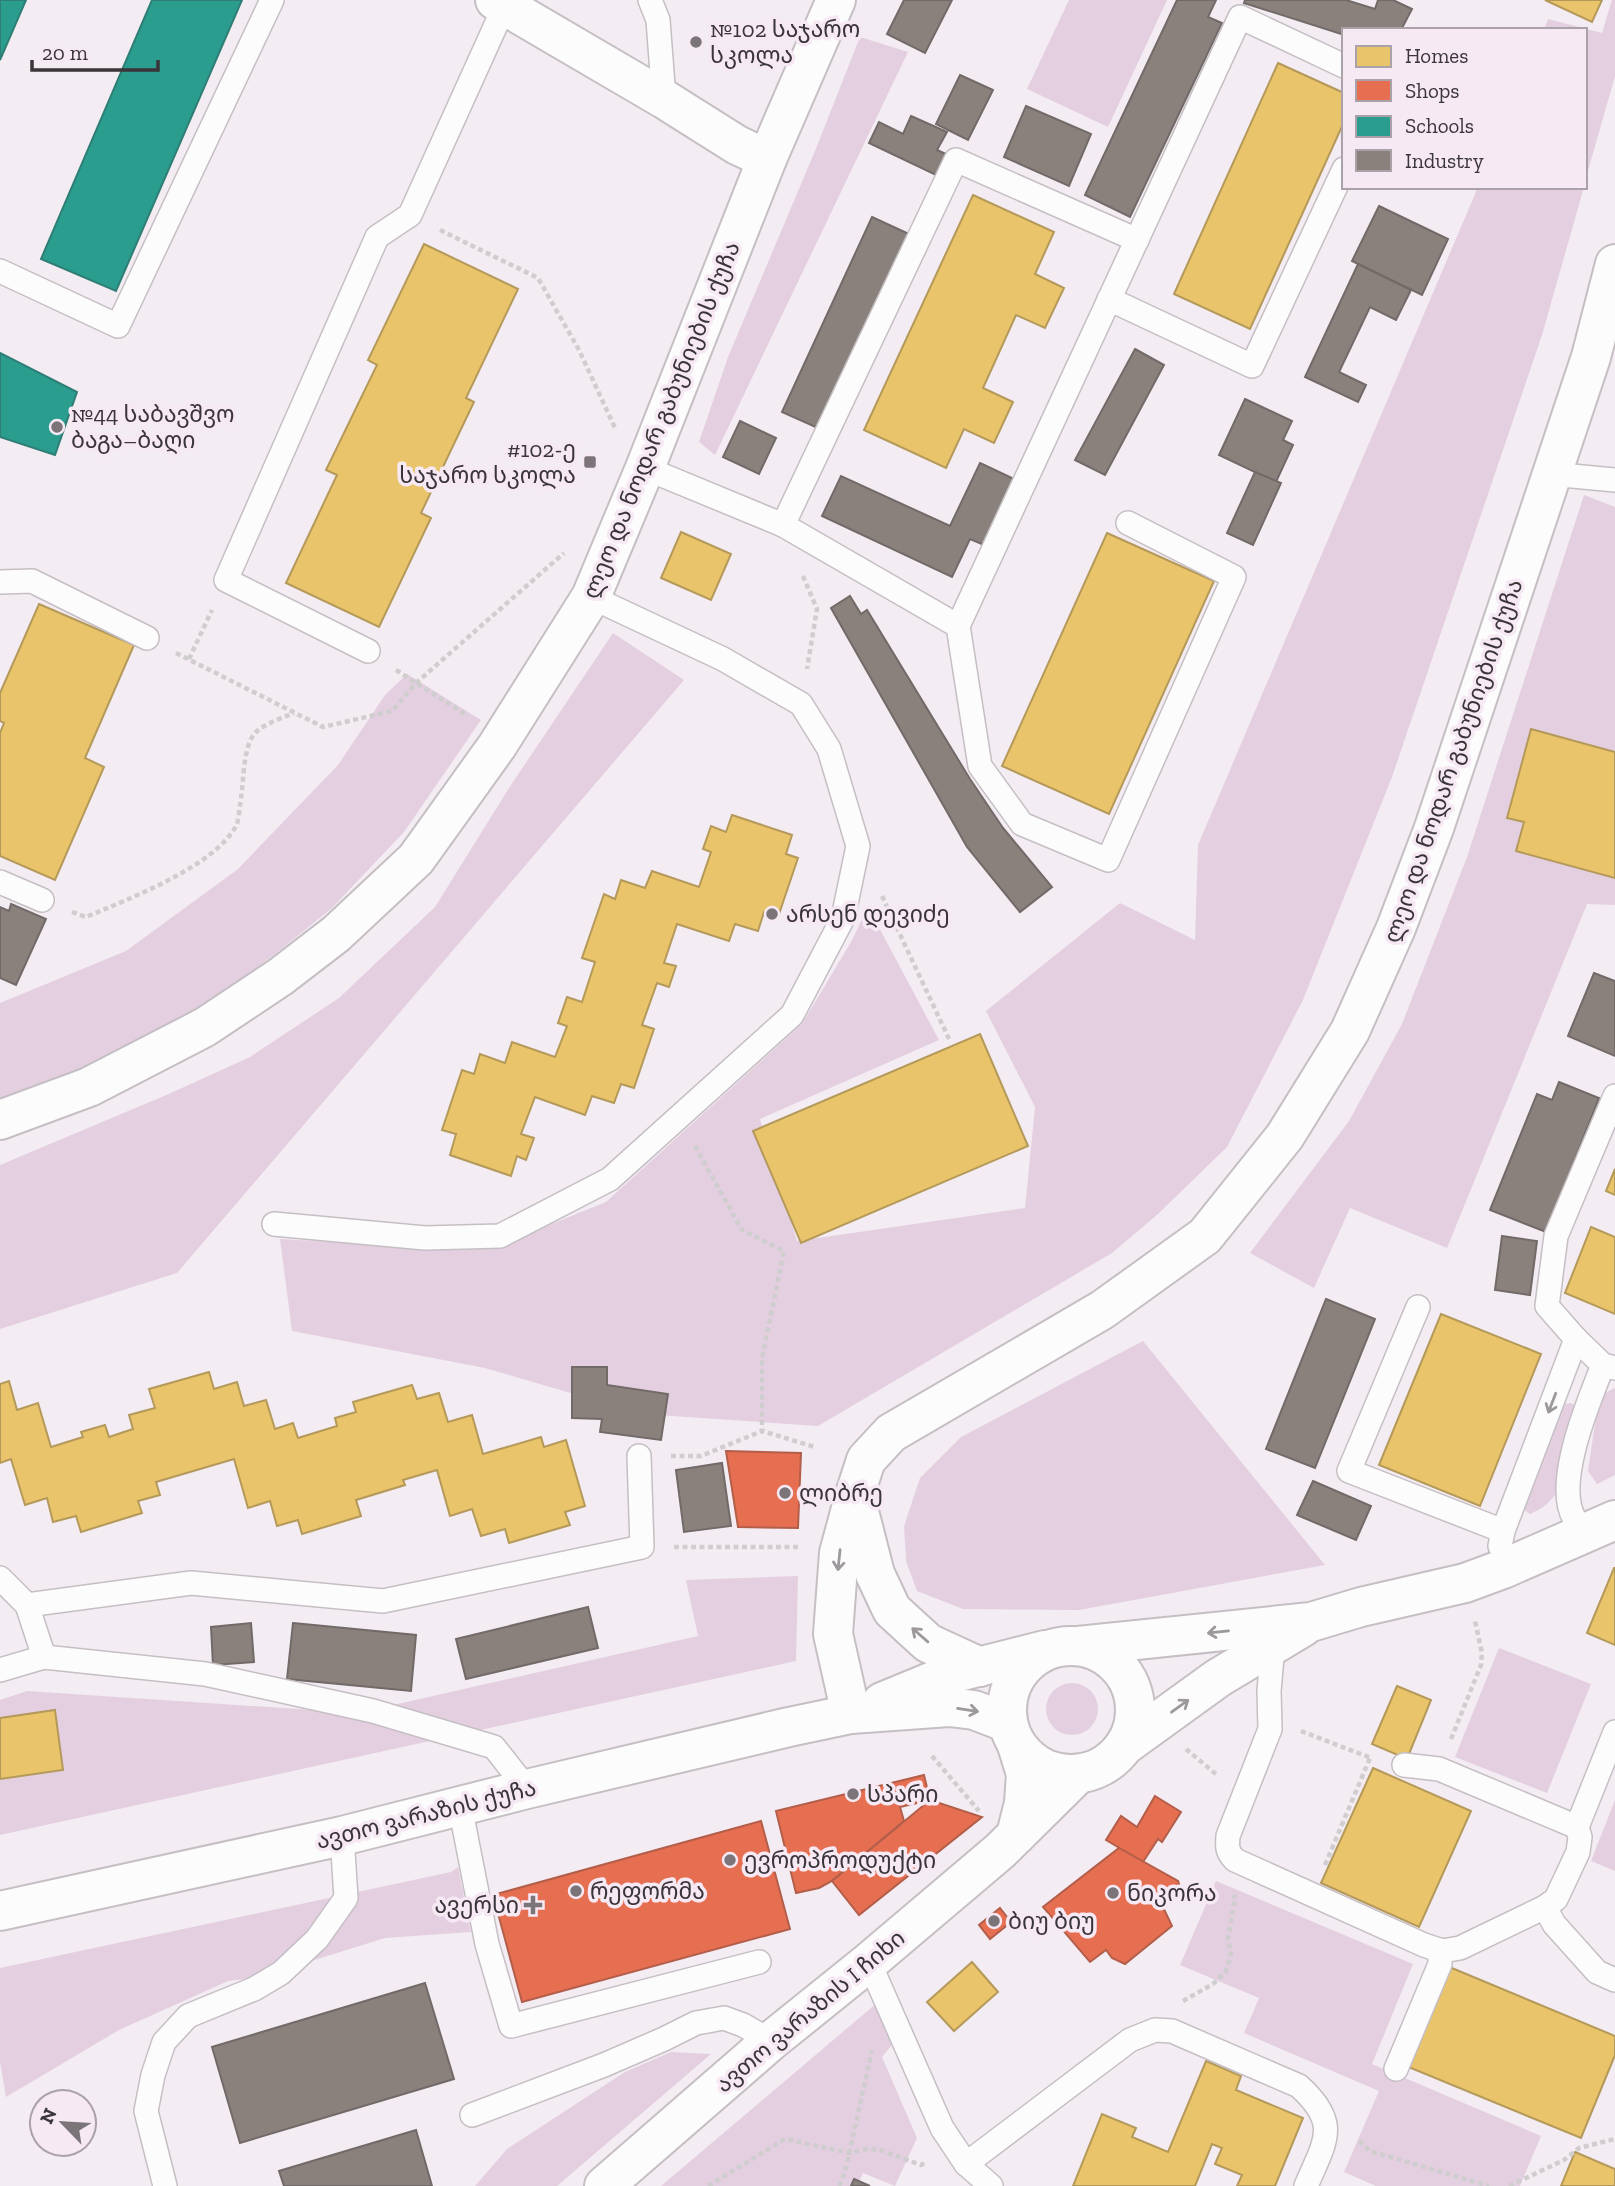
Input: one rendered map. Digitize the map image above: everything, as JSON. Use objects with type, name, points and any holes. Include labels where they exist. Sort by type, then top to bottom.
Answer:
[{"type":"street","name":"ლეო და ნოდარ გაბუნიების ქუჩა","points":[[0,1120],[89,1087],[205,1027],[280,977],[336,934],[416,859],[497,746],[591,597],[767,159],[836,0]]},
{"type":"street","points":[[500,3],[737,145],[767,159]]},
{"type":"street","name":"ლეო და ნოდარ გაბუნიების ქუჩა","points":[[851,1714],[833,1634],[839,1553],[866,1460],[891,1433],[1102,1310],[1205,1236],[1285,1136],[1350,1031],[1396,928],[1434,828],[1551,474],[1603,349],[1615,264]]},
{"type":"street","points":[[855,1494],[875,1574],[892,1610],[928,1643],[980,1667]]},
{"type":"street","name":"ავთო ვარაზის ქუჩა","points":[[851,1714],[950,1674],[1065,1647],[1311,1622],[1361,1607],[1465,1583],[1603,1525]]},
{"type":"street","name":"ავთო ვარაზის ქუჩა","points":[[1125,1746],[1218,1678],[1311,1622]]},
{"type":"street","points":[[1001,1827],[1024,1803],[1026,1774],[1013,1734],[1009,1693],[1015,1679],[1028,1662],[1065,1647],[1094,1650],[1121,1668],[1135,1698],[1132,1731],[1125,1746],[1114,1759],[1100,1768],[1078,1774],[1055,1773],[1035,1763],[1013,1734]]},
{"type":"street","name":"ავთო ვარაზის ქუჩა","points":[[0,1911],[342,1836],[527,1789],[851,1714],[949,1707],[974,1710],[1013,1734]]},
{"type":"street","name":"ავთო ვარაზის I ჩიხი","points":[[604,2186],[771,2041],[1000,1851],[1001,1827],[1078,1774]]},
{"type":"lane","points":[[0,271],[118,326],[272,0]]},
{"type":"lane","points":[[650,0],[658,20],[664,99]]},
{"type":"lane","points":[[368,651],[226,580],[377,237],[410,215],[500,3]]},
{"type":"lane","points":[[1128,523],[1234,577],[1108,860],[1023,824],[980,766],[958,626],[1240,18],[1342,65]]},
{"type":"lane","points":[[783,526],[956,160],[1137,240]]},
{"type":"lane","points":[[1109,299],[1252,366],[1342,173]]},
{"type":"lane","points":[[645,468],[783,526],[958,626]]},
{"type":"lane","points":[[1551,474],[1615,480]]},
{"type":"lane","points":[[0,582],[32,582],[147,638]]},
{"type":"lane","points":[[274,1224],[425,1238],[500,1236],[610,1179],[792,1015],[843,918],[858,846],[829,749],[802,704],[705,649],[591,597]]},
{"type":"lane","points":[[0,883],[42,900]]},
{"type":"lane","points":[[1603,1525],[1575,1520],[1568,1502],[1570,1463],[1581,1421],[1609,1366],[1576,1339],[1547,1306],[1556,1236],[1615,1096]]},
{"type":"lane","points":[[1418,1307],[1349,1471],[1503,1531]]},
{"type":"lane","points":[[1503,1569],[1499,1553],[1503,1531],[1576,1339]]},
{"type":"lane","points":[[27,1605],[191,1583],[383,1601],[642,1547],[639,1456]]},
{"type":"lane","points":[[0,1578],[27,1605],[44,1657]]},
{"type":"lane","points":[[1273,1646],[1269,1691],[1270,1730],[1228,1836],[1229,1854],[1235,1860],[1440,1950],[1460,1948],[1545,1907],[1556,1899],[1578,1852],[1580,1837],[1577,1827],[1615,1732]]},
{"type":"lane","points":[[0,1670],[44,1657],[205,1674],[373,1711],[494,1747],[527,1789]]},
{"type":"lane","points":[[1404,1765],[1439,1769],[1577,1827]]},
{"type":"lane","points":[[460,1807],[487,1944],[511,2026],[759,1962]]},
{"type":"lane","points":[[165,2186],[146,2111],[153,2075],[164,2042],[188,2015],[254,1989],[281,1973],[317,1939],[346,1898],[342,1836]]},
{"type":"lane","points":[[1545,1907],[1554,1924],[1597,1972],[1615,1980]]},
{"type":"lane","points":[[1396,2069],[1440,1964],[1440,1950]]},
{"type":"lane","points":[[869,1962],[942,2128],[966,2164],[991,2186]]},
{"type":"lane","points":[[472,2115],[604,2065],[696,2023],[724,2018],[771,2041]]},
{"type":"lane","points":[[966,2164],[1130,2040],[1155,2030],[1172,2031],[1299,2086],[1314,2100],[1326,2123],[1326,2138],[1306,2186]]},
{"type":"path","points":[[410,215],[538,278],[579,349],[616,429]]},
{"type":"path","points":[[189,659],[226,580]]},
{"type":"path","points":[[802,704],[817,608]]},
{"type":"path","points":[[416,684],[469,716]]},
{"type":"path","points":[[42,900],[86,917],[162,882],[213,853],[236,825],[246,752],[254,733],[295,713]]},
{"type":"path","points":[[858,846],[950,1041]]},
{"type":"path","points":[[679,1117],[742,1230],[784,1251],[762,1358],[762,1431]]},
{"type":"path","points":[[639,1456],[701,1456],[762,1431],[815,1447]]},
{"type":"path","points":[[642,1547],[803,1548]]},
{"type":"path","points":[[1439,1769],[1481,1665],[1479,1633],[1465,1583]]},
{"type":"path","points":[[1270,1730],[1291,1727],[1370,1758],[1312,1895]]},
{"type":"path","points":[[1184,1747],[1205,1765]]},
{"type":"path","points":[[932,1756],[1001,1827]]},
{"type":"path","points":[[1172,2031],[1182,2001],[1213,1984],[1226,1971],[1231,1955],[1228,1937],[1235,1898],[1232,1889],[1235,1860]]},
{"type":"path","points":[[839,2186],[849,2154],[884,1997]]},
{"type":"path","points":[[1314,2100],[1370,2151],[1489,2186]]},
{"type":"path","points":[[708,2186],[785,2139],[849,2154],[867,2149],[880,2150],[921,2165],[953,2144]]},
{"type":"path","points":[[1509,2186],[1564,2160],[1579,2148],[1615,2139]]},
{"type":"shaded area","points":[[1069,0],[1167,0],[1108,127],[1027,89]]},
{"type":"shaded area","points":[[1612,0],[1615,0],[1615,76],[1587,174],[1587,29],[1602,33]]},
{"type":"shaded area","points":[[1548,19],[1583,28],[1545,28]]},
{"type":"shaded area","points":[[860,37],[908,52],[715,455],[699,442],[728,357]]},
{"type":"shaded area","points":[[1477,189],[1583,189],[1542,335],[1392,777],[1303,1000],[1227,1147],[1158,1214],[1112,1253],[818,1426],[643,1414],[485,1368],[292,1331],[280,1239],[425,1247],[499,1245],[606,1202],[802,1024],[851,942],[868,907],[939,1040],[760,1119],[797,1241],[1025,1208],[1035,1107],[986,1011],[1120,903],[1195,940],[1198,845]]},
{"type":"shaded area","points":[[1584,495],[1615,507],[1615,905],[1587,904],[1447,1248],[1350,1208],[1314,1288],[1250,1253],[1349,1121],[1402,1024],[1467,857]]},
{"type":"shaded area","points":[[613,633],[684,680],[177,1273],[0,1329],[0,1165],[250,1057],[339,998],[435,907],[509,788]]},
{"type":"shaded area","points":[[407,674],[481,720],[404,832],[332,908],[207,1005],[92,1064],[0,1101],[0,1003],[126,951],[238,869],[338,765],[385,695]]},
{"type":"shaded area","points":[[1143,1341],[1325,1565],[1079,1610],[963,1609],[917,1591],[906,1561],[904,1526],[920,1478],[961,1437]]},
{"type":"shaded area","points":[[1615,1388],[1615,1475],[1597,1484],[1588,1471],[1599,1396]]},
{"type":"shaded area","points":[[1571,1403],[1576,1406],[1558,1489],[1547,1504],[1530,1514],[1524,1510],[1524,1505],[1560,1405]]},
{"type":"shaded area","points":[[798,1576],[796,1661],[0,1835],[0,1700],[27,1691],[358,1713],[698,1636],[686,1580]]},
{"type":"shaded area","points":[[1499,1648],[1591,1684],[1547,1793],[1455,1757]]},
{"type":"shaded area","points":[[1072,1683],[1082,1685],[1090,1691],[1096,1699],[1096,1719],[1090,1727],[1082,1733],[1072,1735],[1062,1733],[1054,1727],[1048,1719],[1046,1709],[1048,1699],[1054,1691],[1062,1685]]},
{"type":"shaded area","points":[[1615,1800],[1615,1871],[1591,1861]]},
{"type":"shaded area","points":[[458,1867],[471,1932],[385,1938],[260,1977],[228,1981],[119,2030],[6,2097],[0,2062],[0,1968],[451,1872]]},
{"type":"shaded area","points":[[1216,1881],[1413,1964],[1372,2064],[1541,2136],[1520,2186],[1376,2186],[1344,2172],[1379,2091],[1244,2033],[1259,1998],[1180,1965]]},
{"type":"shaded area","points":[[884,1997],[901,2034],[882,2057],[917,2138],[895,2186],[863,2173],[857,2186],[661,2186]]},
{"type":"shaded area","points":[[671,2052],[711,2054],[557,2186],[475,2186],[507,2149],[625,2072]]},
{"type":"building: Homes","points":[[1545,0],[1602,0],[1592,22]]},
{"type":"building: Homes","points":[[1278,63],[1342,92],[1342,126],[1250,329],[1174,294]]},
{"type":"building: Homes","points":[[973,195],[1054,232],[1035,274],[1064,288],[1045,328],[1016,315],[983,388],[1013,402],[994,443],[964,429],[946,468],[864,430]]},
{"type":"building: Homes","points":[[424,244],[518,289],[466,398],[474,402],[421,513],[431,518],[379,627],[286,583],[337,475],[326,470],[377,365],[368,360]]},
{"type":"building: Homes","points":[[681,532],[731,554],[711,600],[661,578]]},
{"type":"building: Homes","points":[[1107,533],[1214,581],[1109,814],[1002,766]]},
{"type":"building: Homes","points":[[39,604],[134,645],[85,758],[104,767],[55,880],[0,856],[0,733],[4,723],[0,721],[0,693]]},
{"type":"building: Homes","points":[[1531,729],[1615,752],[1615,878],[1516,851],[1524,822],[1507,818]]},
{"type":"building: Homes","points":[[732,815],[792,835],[786,854],[798,858],[778,917],[764,912],[758,931],[735,924],[729,941],[677,924],[664,963],[676,966],[669,987],[657,983],[642,1025],[654,1029],[634,1088],[621,1084],[614,1103],[592,1096],[585,1115],[535,1097],[521,1134],[534,1138],[526,1160],[517,1156],[511,1176],[450,1155],[456,1134],[442,1130],[462,1070],[474,1074],[480,1054],[505,1063],[512,1042],[555,1057],[567,1026],[558,1023],[567,997],[582,1002],[595,962],[582,958],[604,894],[615,899],[621,880],[645,888],[652,871],[699,887],[711,852],[703,849],[711,826],[726,832]]},
{"type":"building: Homes","points":[[980,1034],[1028,1146],[801,1243],[753,1131]]},
{"type":"building: Homes","points":[[1615,1169],[1615,1195],[1606,1191]]},
{"type":"building: Homes","points":[[1591,1227],[1615,1237],[1615,1314],[1565,1293]]},
{"type":"building: Homes","points":[[1441,1314],[1541,1354],[1480,1506],[1379,1465]]},
{"type":"building: Homes","points":[[209,1372],[214,1389],[237,1382],[244,1406],[266,1400],[275,1429],[293,1423],[298,1438],[337,1426],[335,1418],[356,1412],[353,1402],[412,1385],[417,1399],[439,1393],[448,1422],[472,1415],[483,1454],[541,1437],[544,1447],[566,1440],[585,1506],[565,1512],[570,1525],[509,1543],[505,1529],[481,1536],[472,1509],[450,1516],[437,1470],[403,1480],[405,1485],[356,1500],[361,1516],[302,1534],[298,1520],[277,1526],[270,1501],[248,1508],[234,1459],[156,1482],[160,1495],[138,1501],[142,1513],[81,1532],[76,1516],[53,1522],[47,1498],[25,1505],[11,1459],[0,1463],[0,1384],[9,1381],[17,1410],[38,1403],[51,1447],[83,1437],[81,1432],[105,1425],[109,1437],[133,1429],[129,1415],[155,1408],[149,1389]]},
{"type":"building: Homes","points":[[1615,1568],[1615,1645],[1587,1633]]},
{"type":"building: Homes","points":[[1397,1686],[1431,1700],[1407,1759],[1372,1744]]},
{"type":"building: Homes","points":[[55,1710],[63,1770],[0,1779],[0,1718]]},
{"type":"building: Homes","points":[[1373,1768],[1471,1811],[1419,1927],[1321,1883]]},
{"type":"building: Homes","points":[[972,1962],[998,1992],[954,2031],[927,2002]]},
{"type":"building: Homes","points":[[1447,1966],[1615,2036],[1615,2055],[1581,2138],[1406,2066]]},
{"type":"building: Homes","points":[[1206,2061],[1241,2076],[1236,2090],[1303,2118],[1275,2186],[1237,2186],[1242,2175],[1215,2164],[1222,2148],[1212,2144],[1195,2186],[1073,2186],[1102,2114],[1136,2128],[1132,2137],[1168,2152]]},
{"type":"building: Homes","points":[[1575,2152],[1615,2169],[1615,2186],[1561,2186]]},
{"type":"building: Shops","points":[[726,1451],[801,1453],[798,1528],[738,1527]]},
{"type":"building: Shops","points":[[924,1775],[930,1800],[900,1807],[904,1821],[832,1881],[819,1888],[796,1893],[776,1811]]},
{"type":"building: Shops","points":[[1155,1796],[1181,1812],[1162,1842],[1158,1839],[1143,1862],[1106,1840],[1121,1816],[1137,1827]]},
{"type":"building: Shops","points":[[930,1800],[982,1817],[859,1915],[832,1881]]},
{"type":"building: Shops","points":[[761,1821],[790,1929],[522,2002],[493,1895]]},
{"type":"building: Shops","points":[[1119,1848],[1178,1881],[1180,1887],[1162,1905],[1172,1926],[1125,1964],[1112,1958],[1106,1950],[1090,1962],[1043,1907]]},
{"type":"building: Shops","points":[[1000,1908],[1011,1922],[990,1939],[979,1925]]},
{"type":"building: Schools","points":[[0,0],[26,0],[0,60]]},
{"type":"building: Schools","points":[[152,0],[242,0],[116,291],[41,259]]},
{"type":"building: Schools","points":[[0,353],[77,392],[55,455],[0,437]]},
{"type":"building: Industry","points":[[904,0],[952,0],[925,53],[887,34]]},
{"type":"building: Industry","points":[[1177,0],[1216,0],[1208,17],[1222,23],[1130,217],[1085,195]]},
{"type":"building: Industry","points":[[1245,0],[1346,0],[1375,9],[1378,0],[1393,0],[1412,9],[1402,28],[1342,28],[1342,34],[1244,3]]},
{"type":"building: Industry","points":[[960,75],[993,90],[968,140],[936,124]]},
{"type":"building: Industry","points":[[1026,106],[1091,134],[1069,186],[1004,157]]},
{"type":"building: Industry","points":[[911,116],[947,132],[937,150],[946,154],[936,175],[869,143],[879,122],[903,134]]},
{"type":"building: Industry","points":[[1379,206],[1448,239],[1422,295],[1352,261]]},
{"type":"building: Industry","points":[[872,217],[909,234],[820,429],[782,412]]},
{"type":"building: Industry","points":[[1358,264],[1411,290],[1396,320],[1370,307],[1339,372],[1366,385],[1358,402],[1305,377]]},
{"type":"building: Industry","points":[[1135,349],[1164,365],[1105,475],[1075,460]]},
{"type":"building: Industry","points":[[1245,399],[1292,421],[1283,440],[1293,445],[1276,482],[1219,455]]},
{"type":"building: Industry","points":[[740,421],[776,438],[759,474],[723,457]]},
{"type":"building: Industry","points":[[980,463],[1014,479],[984,545],[970,539],[952,577],[822,516],[841,476],[950,526]]},
{"type":"building: Industry","points":[[1255,472],[1281,483],[1253,545],[1227,533]]},
{"type":"building: Industry","points":[[850,596],[861,614],[867,610],[1003,828],[1052,887],[1020,912],[967,847],[831,608]]},
{"type":"building: Industry","points":[[11,904],[46,919],[16,985],[0,978],[0,907],[9,911]]},
{"type":"building: Industry","points":[[1594,973],[1615,981],[1615,1056],[1568,1036]]},
{"type":"building: Industry","points":[[1559,1082],[1599,1098],[1546,1232],[1490,1210],[1537,1094],[1552,1100]]},
{"type":"building: Industry","points":[[1502,1236],[1537,1241],[1530,1295],[1495,1290]]},
{"type":"building: Industry","points":[[1326,1299],[1375,1319],[1315,1468],[1266,1449]]},
{"type":"building: Industry","points":[[572,1367],[607,1367],[607,1385],[668,1394],[661,1440],[600,1432],[602,1419],[572,1418]]},
{"type":"building: Industry","points":[[722,1463],[731,1526],[684,1532],[676,1470]]},
{"type":"building: Industry","points":[[1313,1481],[1371,1506],[1356,1540],[1297,1515]]},
{"type":"building: Industry","points":[[588,1607],[598,1648],[466,1679],[456,1639]]},
{"type":"building: Industry","points":[[251,1623],[254,1662],[213,1665],[211,1627]]},
{"type":"building: Industry","points":[[293,1623],[416,1635],[411,1691],[287,1679]]},
{"type":"building: Industry","points":[[425,1983],[454,2079],[240,2143],[212,2047]]},
{"type":"building: Industry","points":[[416,2130],[432,2186],[284,2186],[279,2171]]},
{"type":"building: Industry","points":[[854,2179],[870,2186],[851,2186]]},
{"type":"place","name":"№102 საჯარო სკოლა","points":[[696,42]]},
{"type":"place","name":"№44 საბავშვო ბაგა–ბაღი","points":[[57,427]]},
{"type":"place","name":"#102-ე საჯარო სკოლა","points":[[590,462]]},
{"type":"place","name":"არსენ დევიძე","points":[[772,914]]},
{"type":"place","name":"ლიბრე","points":[[785,1493]]},
{"type":"place","name":"სპარი","points":[[853,1794]]},
{"type":"place","name":"ევროპროდუქტი","points":[[730,1860]]},
{"type":"place","name":"რეფორმა","points":[[576,1891]]},
{"type":"place","name":"ნიკორა","points":[[1113,1893]]},
{"type":"place","name":"ავერსი","points":[[533,1905]]},
{"type":"place","name":"ბიუ ბიუ","points":[[994,1921]]}]
